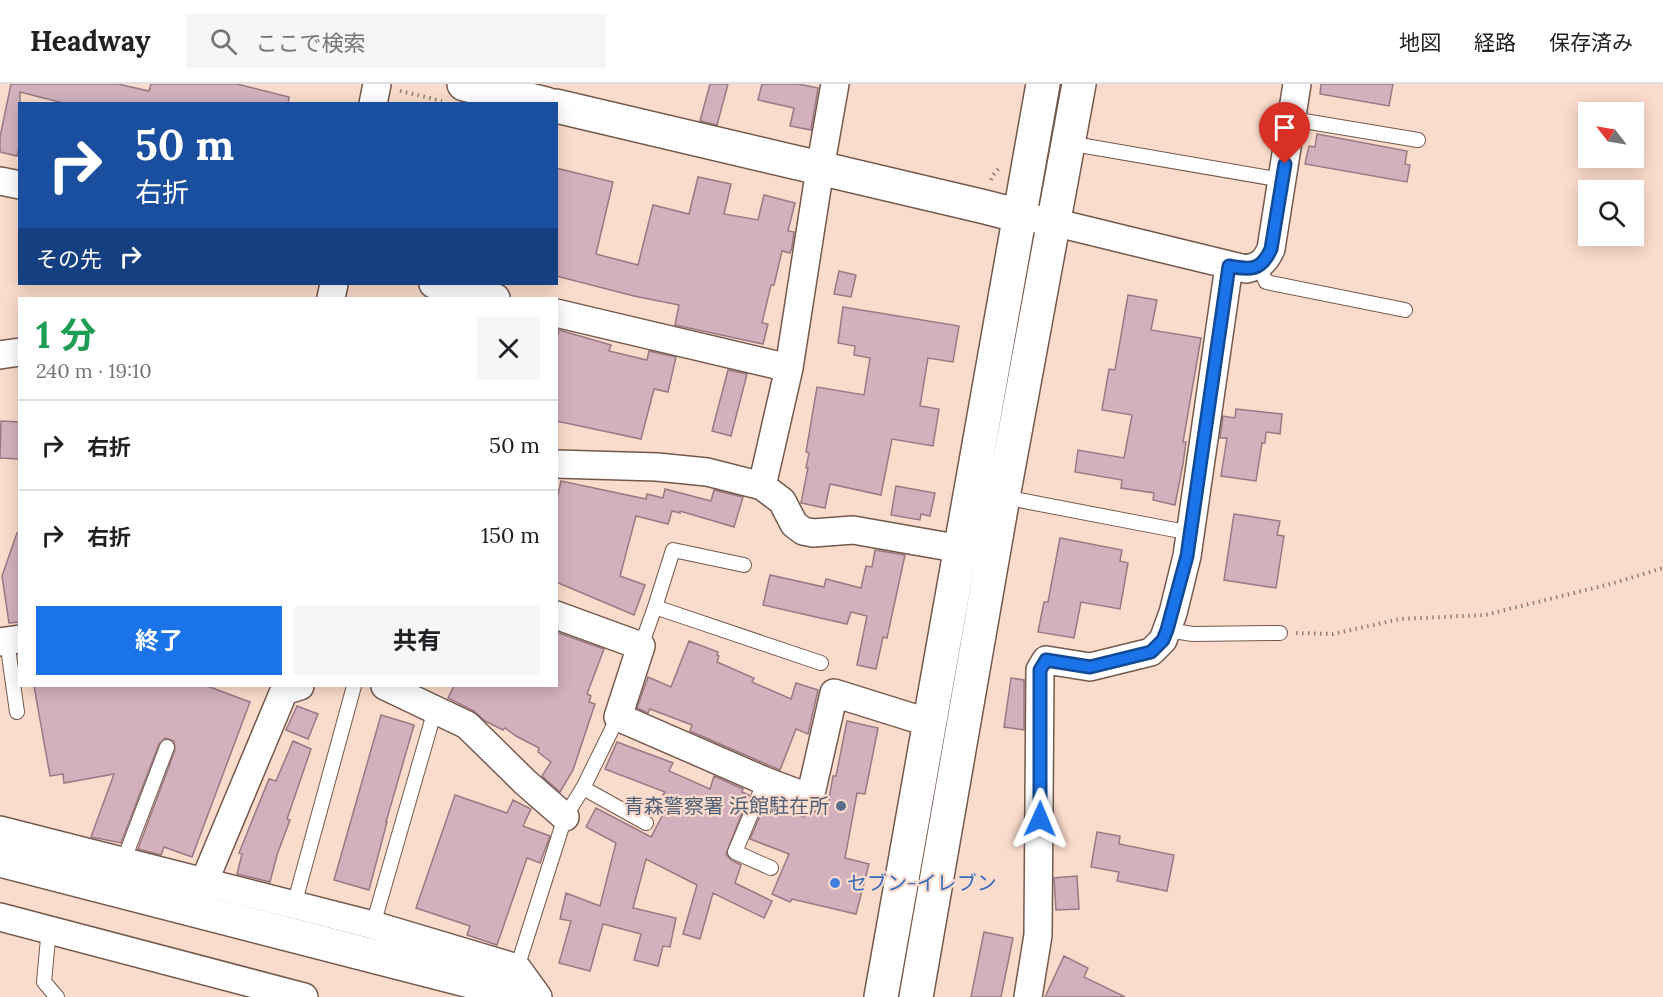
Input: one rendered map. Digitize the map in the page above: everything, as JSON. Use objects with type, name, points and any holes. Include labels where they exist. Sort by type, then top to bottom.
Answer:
[{"type":"street","points":[[762,486],[789,368],[820,169],[836,84]]},
{"type":"street","points":[[881,997],[1043,84]]},
{"type":"street","points":[[916,997],[1003,497],[1079,84]]},
{"type":"street","points":[[558,106],[1246,269],[1259,266],[1266,260],[1271,249],[1297,84]]},
{"type":"street","points":[[454,92],[531,102]]},
{"type":"street","points":[[0,181],[18,185]]},
{"type":"street","points":[[1028,997],[1038,935],[1040,670],[1046,660],[1090,667],[1151,652],[1163,640],[1187,556],[1229,266]]},
{"type":"street","points":[[438,285],[492,297]]},
{"type":"street","points":[[558,313],[789,368]]},
{"type":"street","points":[[0,355],[18,351]]},
{"type":"street","points":[[558,464],[657,467],[707,472],[762,486],[782,501],[794,524],[802,531],[813,533],[853,530],[961,549]]},
{"type":"street","points":[[558,616],[641,646],[618,717],[765,781],[810,798],[834,693],[930,723]]},
{"type":"street","points":[[204,882],[284,691],[297,687]]},
{"type":"street","points":[[387,687],[467,725],[564,817]]},
{"type":"street","points":[[0,830],[372,925],[517,968],[538,997]]},
{"type":"street","points":[[0,860],[532,997]]},
{"type":"street","points":[[0,916],[304,997]]},
{"type":"lane","points":[[1292,119],[1418,140]]},
{"type":"lane","points":[[1068,143],[1282,180]]},
{"type":"lane","points":[[1259,266],[1266,282],[1405,310]]},
{"type":"lane","points":[[1003,497],[1191,533]]},
{"type":"lane","points":[[641,646],[673,550],[744,565]]},
{"type":"lane","points":[[655,607],[821,663]]},
{"type":"lane","points":[[1167,630],[1193,634],[1280,633]]},
{"type":"lane","points":[[9,640],[17,712]]},
{"type":"lane","points":[[294,905],[354,687]]},
{"type":"lane","points":[[372,925],[435,710]]},
{"type":"lane","points":[[517,968],[564,817],[583,788],[618,717]]},
{"type":"lane","points":[[123,862],[167,747]]},
{"type":"lane","points":[[765,781],[735,852],[771,868]]},
{"type":"lane","points":[[583,788],[646,823]]},
{"type":"lane","points":[[49,928],[44,982],[57,997]]},
{"type":"path","points":[[375,91],[454,92]]},
{"type":"path","points":[[1280,633],[1333,634],[1400,619],[1485,615],[1614,583],[1663,568]]},
{"type":"building","points":[[11,84],[118,84],[149,91],[151,84],[237,84],[289,97],[288,102],[59,102],[20,92],[17,156],[0,152],[0,137]]},
{"type":"building","points":[[710,84],[728,84],[717,125],[700,121]]},
{"type":"building","points":[[762,84],[798,84],[818,88],[811,130],[790,126],[794,108],[758,100]]},
{"type":"building","points":[[1321,84],[1393,84],[1389,106],[1320,94]]},
{"type":"building","points":[[1317,134],[1407,151],[1405,164],[1410,165],[1407,182],[1305,164],[1309,146],[1315,147]]},
{"type":"building","points":[[558,168],[613,182],[596,254],[638,265],[653,205],[689,214],[698,177],[731,184],[724,214],[758,220],[764,195],[795,203],[788,231],[794,232],[792,247],[790,253],[782,251],[774,285],[771,285],[762,323],[768,324],[763,344],[675,325],[679,305],[558,277]]},
{"type":"building","points":[[839,271],[856,275],[851,297],[834,294]]},
{"type":"building","points":[[1128,295],[1157,300],[1151,330],[1201,338],[1175,505],[1153,500],[1154,493],[1121,488],[1122,480],[1075,472],[1078,450],[1124,458],[1132,415],[1102,410],[1109,369],[1115,370]]},
{"type":"building","points":[[843,307],[959,326],[953,362],[928,358],[920,406],[939,409],[933,446],[892,439],[881,495],[830,484],[825,508],[801,503],[808,468],[806,468],[809,453],[806,452],[817,387],[864,395],[870,358],[854,355],[855,346],[838,343]]},
{"type":"building","points":[[559,330],[611,345],[609,351],[647,360],[649,351],[676,357],[668,392],[654,389],[641,439],[558,421]]},
{"type":"building","points":[[728,370],[747,374],[731,436],[712,431]]},
{"type":"building","points":[[1236,409],[1282,414],[1280,434],[1266,432],[1256,481],[1221,476],[1227,438],[1220,438],[1223,416],[1235,418]]},
{"type":"building","points":[[1,421],[18,422],[18,459],[0,458]]},
{"type":"building","points":[[561,481],[646,499],[647,494],[663,498],[665,489],[711,501],[714,490],[743,497],[734,527],[680,511],[680,513],[672,511],[668,524],[636,516],[620,576],[645,585],[634,615],[558,583],[558,495]]},
{"type":"building","points":[[896,486],[935,493],[930,516],[921,514],[920,520],[891,515]]},
{"type":"building","points":[[1234,514],[1280,521],[1277,535],[1284,536],[1276,588],[1224,580]]},
{"type":"building","points":[[18,533],[18,622],[9,623],[2,576]]},
{"type":"building","points":[[1060,538],[1122,550],[1120,561],[1128,563],[1120,609],[1081,602],[1074,638],[1038,632],[1044,602],[1048,602]]},
{"type":"building","points":[[875,550],[905,555],[887,638],[883,637],[876,669],[857,665],[867,616],[851,612],[847,624],[763,605],[770,575],[824,587],[826,579],[861,588],[866,566],[872,567]]},
{"type":"building","points":[[558,633],[604,649],[587,694],[591,696],[589,702],[595,704],[573,770],[560,792],[542,776],[551,762],[538,752],[539,748],[505,728],[503,730],[485,721],[474,711],[448,698],[454,687],[558,687]]},
{"type":"building","points":[[689,641],[718,652],[717,662],[754,678],[752,682],[791,699],[796,683],[818,690],[808,734],[796,729],[780,770],[690,731],[692,725],[650,709],[648,713],[637,708],[648,677],[671,687]]},
{"type":"building","points":[[1011,678],[1024,680],[1024,730],[1004,727]]},
{"type":"building","points":[[34,687],[210,687],[250,702],[192,857],[164,847],[161,855],[138,849],[175,750],[174,741],[165,738],[159,744],[121,843],[91,837],[114,774],[64,783],[63,774],[50,776]]},
{"type":"building","points":[[297,706],[318,714],[308,739],[286,730]]},
{"type":"building","points":[[381,715],[414,725],[369,890],[334,880]]},
{"type":"building","points":[[847,721],[878,728],[865,794],[857,793],[845,858],[869,864],[856,914],[792,899],[790,902],[772,894],[789,854],[750,839],[766,802],[804,817],[806,813],[816,812],[826,815]]},
{"type":"building","points":[[293,741],[311,749],[287,819],[290,820],[270,882],[237,874],[242,854],[239,853],[269,779],[276,781]]},
{"type":"building","points":[[617,742],[673,763],[669,771],[710,789],[714,776],[743,789],[742,792],[749,795],[726,854],[731,860],[741,865],[735,883],[772,901],[764,918],[713,893],[700,939],[683,934],[697,885],[646,859],[633,908],[676,918],[670,947],[663,946],[658,966],[634,960],[641,934],[603,924],[590,971],[559,963],[571,921],[560,919],[566,893],[600,906],[616,843],[586,827],[596,808],[651,837],[671,799],[663,795],[665,792],[605,769]]},
{"type":"building","points":[[455,795],[507,813],[513,800],[531,809],[523,826],[550,836],[540,863],[527,858],[497,945],[467,935],[470,926],[416,908]]},
{"type":"building","points":[[1097,832],[1120,836],[1119,844],[1174,855],[1167,891],[1117,881],[1119,872],[1091,867]]},
{"type":"building","points":[[1077,876],[1079,909],[1056,910],[1054,878]]},
{"type":"building","points":[[984,932],[1013,938],[1001,997],[971,997]]},
{"type":"building","points":[[1064,956],[1088,968],[1084,977],[1125,997],[1045,997]]},
{"type":"place","name":"青森警察署 浜館駐在所","points":[[841,806]]},
{"type":"place","name":"セブン-イレブン","points":[[835,883]]},
{"type":"route","points":[[1040,819],[1040,670],[1046,660],[1090,667],[1151,652],[1163,640],[1167,630],[1187,556],[1229,266],[1246,269],[1259,266],[1266,260],[1271,249],[1285,164]]}]
